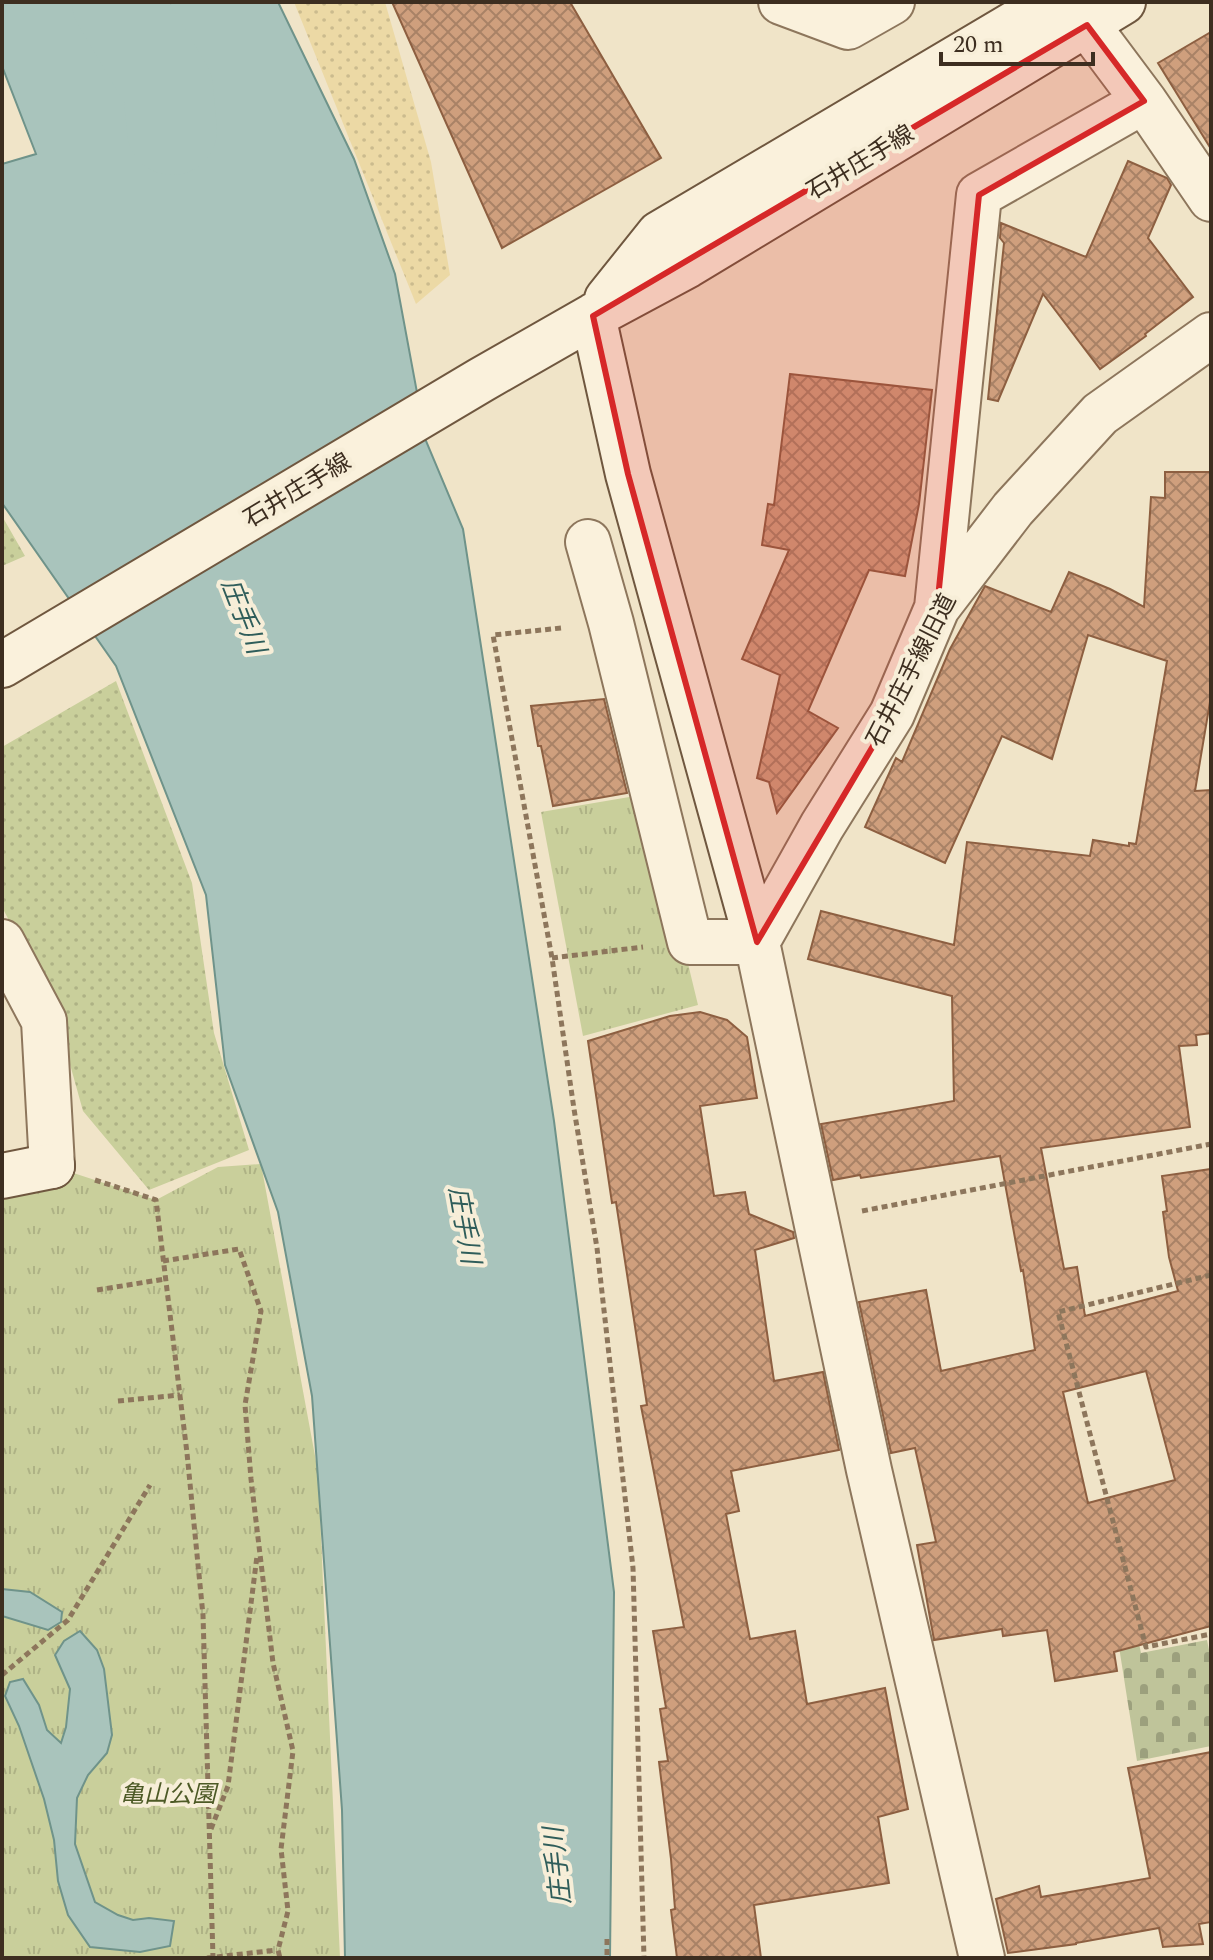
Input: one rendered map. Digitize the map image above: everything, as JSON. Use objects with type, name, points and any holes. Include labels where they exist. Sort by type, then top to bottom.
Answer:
[{"type":"street","points":[[781,2],[848,27],[892,2]]},
{"type":"street","name":"石井庄手線","points":[[593,316],[659,234],[1051,2]]},
{"type":"street","name":"石井庄手線","points":[[2,665],[481,380],[688,265],[1078,14],[1123,2]]},
{"type":"street","points":[[1078,14],[1144,101],[1211,199]]},
{"type":"street","points":[[937,608],[979,195],[1144,101]]},
{"type":"street","points":[[593,316],[628,474],[757,942],[869,1470],[982,1958]]},
{"type":"street","name":"石井庄手線旧道","points":[[757,942],[822,826],[892,714],[937,608],[1013,509],[1100,414],[1211,335]]},
{"type":"street","points":[[588,542],[690,942],[757,942]]},
{"type":"street","points":[[2,942],[44,1021],[52,1166],[2,1176]]},
{"type":"path","points":[[611,623],[493,635],[552,958],[597,1248],[633,1568],[644,1958]]},
{"type":"path","points":[[552,958],[690,942]]},
{"type":"path","points":[[817,1219],[1211,1144]]},
{"type":"path","points":[[52,1166],[156,1200],[203,1615],[213,1958]]},
{"type":"path","points":[[163,1261],[239,1249],[261,1311],[245,1405],[273,1663],[293,1751],[281,1849],[288,1911],[278,1950],[280,1958]]},
{"type":"path","points":[[1211,1275],[1058,1312],[1146,1647],[1211,1634]]},
{"type":"path","points":[[97,1290],[165,1279]]},
{"type":"path","points":[[118,1401],[180,1395]]},
{"type":"path","points":[[2,1675],[68,1620],[150,1485]]},
{"type":"path","points":[[209,1834],[228,1786],[259,1547]]},
{"type":"path","points":[[607,1939],[607,1958]]},
{"type":"path","points":[[207,1958],[278,1950]]},
{"type":"highlighted area","points":[[1087,25],[1144,101],[979,195],[937,608],[892,714],[757,942],[628,474],[593,316]]},
{"type":"green space","points":[[2,516],[25,556],[2,566]]},
{"type":"green space","points":[[116,681],[192,883],[214,1033],[249,1150],[149,1190],[83,1111],[54,1007],[2,907],[2,747]]},
{"type":"green space","points":[[647,794],[698,1005],[583,1036],[541,812]]},
{"type":"green space","name":"亀山公園","points":[[261,1164],[318,1472],[340,1958],[2,1958],[2,1176],[52,1166],[156,1200],[218,1167]]},
{"type":"green space","points":[[1128,1592],[1141,1653],[1207,1640],[1211,1660],[1211,1746],[1137,1761],[1111,1596]]},
{"type":"sand","points":[[294,2],[385,2],[431,162],[450,275],[416,304]]},
{"type":"water","points":[[2,2],[90,2],[104,23],[161,12],[172,2],[278,2],[354,159],[395,274],[426,441],[463,529],[554,1121],[614,1592],[610,1958],[345,1958],[342,1810],[312,1396],[278,1212],[225,1065],[206,895],[116,666],[2,503],[2,164],[36,154],[2,66]]},
{"type":"water","points":[[2,1589],[30,1592],[62,1612],[61,1622],[48,1630],[2,1616]]},
{"type":"water","points":[[80,1631],[97,1650],[104,1669],[112,1735],[107,1753],[88,1775],[77,1798],[75,1844],[95,1902],[133,1920],[174,1921],[170,1946],[140,1952],[90,1947],[68,1915],[58,1881],[54,1840],[44,1799],[19,1726],[5,1696],[10,1682],[23,1679],[39,1705],[47,1730],[61,1743],[70,1689],[55,1655],[64,1641]]},
{"type":"building","points":[[392,2],[570,2],[661,158],[502,248]]},
{"type":"building","points":[[1211,32],[1211,149],[1158,63]]},
{"type":"building","points":[[1128,161],[1167,178],[1171,185],[1148,238],[1193,297],[1100,369],[1043,294],[998,401],[988,399],[1004,243],[1000,238],[1001,223],[1086,257]]},
{"type":"building","points":[[790,374],[932,390],[919,504],[905,576],[869,570],[808,711],[838,728],[777,813],[769,782],[757,778],[780,675],[742,659],[789,550],[762,545],[768,504],[774,505]]},
{"type":"building","points":[[1165,472],[1211,472],[1211,696],[1195,791],[1211,790],[1211,1033],[1196,1035],[1197,1045],[1179,1046],[1190,1127],[1041,1148],[1064,1269],[1077,1267],[1085,1316],[1178,1291],[1169,1257],[1162,1176],[1211,1169],[1211,1626],[1114,1652],[1117,1671],[1055,1681],[1047,1630],[1003,1636],[1002,1629],[934,1640],[917,1545],[936,1542],[915,1448],[891,1453],[859,1302],[926,1290],[941,1371],[1035,1350],[1000,1156],[833,1180],[821,1124],[954,1101],[952,996],[808,959],[821,911],[954,945],[967,842],[1090,856],[1093,840],[1129,846],[1129,843],[1136,844],[1167,661],[1088,635],[1052,759],[1002,736],[945,863],[865,827],[896,758],[902,762],[950,649],[985,586],[1051,612],[1069,572],[1144,607],[1151,497],[1165,498]],"holes":[[[1146,1371],[1175,1480],[1088,1503],[1063,1392]]]},
{"type":"building","points":[[604,699],[627,793],[553,806],[531,706]]},
{"type":"building","points":[[700,1012],[727,1020],[747,1037],[757,1098],[700,1106],[714,1196],[745,1192],[749,1214],[793,1232],[794,1238],[755,1250],[774,1381],[823,1372],[839,1450],[731,1471],[739,1511],[726,1514],[750,1639],[795,1631],[807,1704],[885,1688],[908,1809],[878,1817],[889,1883],[754,1905],[761,1958],[677,1958],[671,1910],[675,1909],[671,1859],[659,1762],[668,1761],[660,1709],[666,1708],[653,1631],[684,1627],[641,1406],[647,1405],[588,1041],[670,1016]]},
{"type":"building","points":[[1211,1752],[1211,1922],[1199,1924],[1203,1944],[1163,1947],[1159,1928],[1008,1953],[996,1899],[1039,1886],[1041,1897],[1150,1878],[1128,1768]]},
{"type":"waterway","name":"庄手川","points":[[117,2],[168,88],[172,130]]}]
